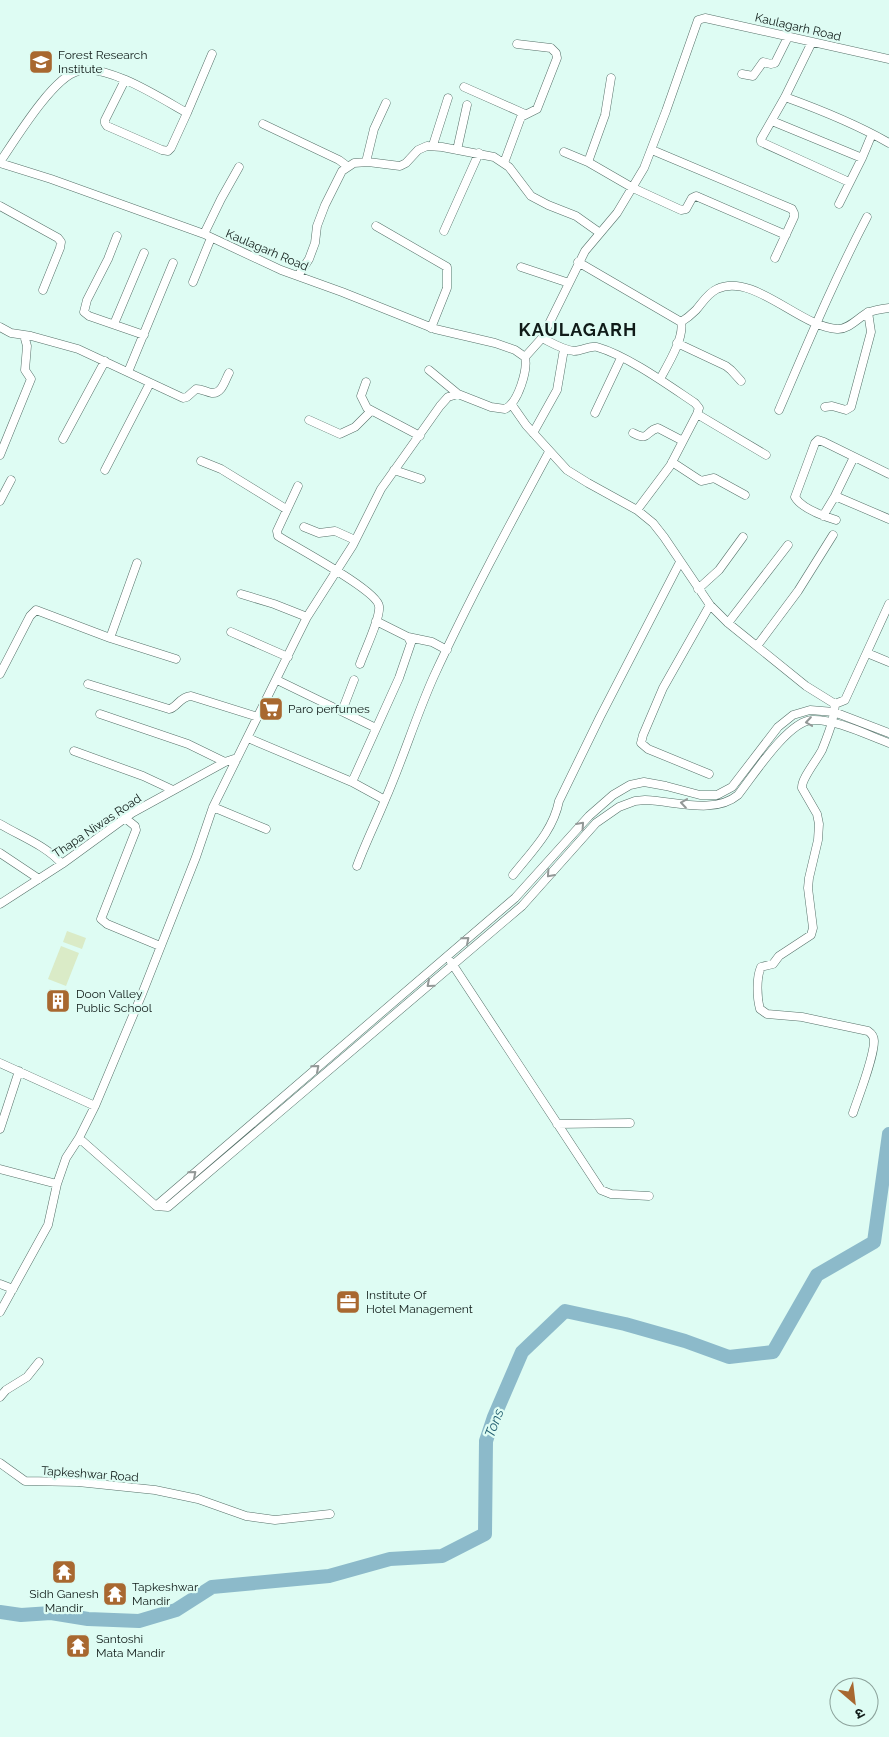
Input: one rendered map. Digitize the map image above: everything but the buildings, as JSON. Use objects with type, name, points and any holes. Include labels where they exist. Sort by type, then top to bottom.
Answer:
[{"type":"street","name":"Kaulagarh Road","points":[[652,150],[696,23],[702,18],[889,59]]},
{"type":"street","points":[[742,74],[753,76],[763,62],[775,63],[788,36]]},
{"type":"street","points":[[812,42],[785,98],[762,139],[763,144],[849,182]]},
{"type":"street","points":[[504,163],[521,117],[537,109],[557,58],[556,53],[551,48],[517,44]]},
{"type":"street","points":[[125,80],[105,123],[107,126],[168,151],[212,54]]},
{"type":"street","points":[[0,163],[31,115],[61,81],[70,74],[80,70],[96,71],[125,80],[187,112]]},
{"type":"street","points":[[588,162],[605,115],[611,78]]},
{"type":"street","points":[[464,87],[525,114]]},
{"type":"street","points":[[433,145],[448,98]]},
{"type":"street","points":[[785,98],[818,110],[889,143]]},
{"type":"street","points":[[366,162],[374,129],[386,103]]},
{"type":"street","points":[[457,150],[467,106]]},
{"type":"street","points":[[772,121],[862,158]]},
{"type":"street","points":[[263,124],[340,160],[347,166]]},
{"type":"street","points":[[838,204],[872,134]]},
{"type":"street","points":[[298,276],[309,258],[315,243],[317,226],[325,205],[338,176],[347,166],[366,162],[400,166],[406,163],[423,147],[433,145],[494,157],[504,163],[531,196],[576,216],[600,233]]},
{"type":"street","points":[[429,370],[458,394],[496,409],[505,409],[512,405],[523,376],[526,364],[525,356],[542,338],[578,262],[585,251],[618,213],[652,150],[792,209],[794,217],[775,258]]},
{"type":"street","points":[[564,152],[588,162],[633,188],[684,210],[692,198],[696,196],[786,235]]},
{"type":"street","points":[[444,231],[479,153]]},
{"type":"street","name":"Kaulagarh Road","points":[[0,163],[50,178],[207,236],[249,256],[431,328],[495,343],[515,350],[525,356]]},
{"type":"street","points":[[192,282],[221,198],[239,167]]},
{"type":"street","points":[[0,206],[58,238],[61,242],[43,290]]},
{"type":"street","points":[[780,410],[816,324],[849,251],[867,217]]},
{"type":"street","points":[[376,226],[447,267],[447,288],[431,328]]},
{"type":"street","points":[[117,236],[108,259],[87,300],[84,312],[89,316],[144,335]]},
{"type":"street","points":[[114,324],[144,253]]},
{"type":"street","points":[[578,262],[681,322]]},
{"type":"street","points":[[128,372],[174,263]]},
{"type":"street","points":[[521,268],[569,283]]},
{"type":"street","points":[[681,322],[694,312],[713,291],[731,286],[758,293],[816,324],[836,329],[841,329],[868,312],[889,308]]},
{"type":"street","points":[[825,407],[832,406],[846,410],[851,407],[871,332],[868,312]]},
{"type":"street","points":[[660,379],[677,343],[681,331],[681,322]]},
{"type":"street","points":[[0,328],[11,333],[78,349],[183,398],[196,389],[218,392],[229,373]]},
{"type":"street","points":[[0,455],[31,379],[25,370],[27,346],[24,335]]},
{"type":"street","points":[[542,338],[564,349],[574,350],[595,346],[660,379],[695,403],[699,408],[698,414],[672,462],[637,510]]},
{"type":"street","points":[[677,343],[726,366],[741,381]]},
{"type":"street","points":[[533,433],[557,390],[564,349]]},
{"type":"street","points":[[595,413],[621,358]]},
{"type":"street","points":[[63,439],[105,361]]},
{"type":"street","points":[[366,382],[362,399],[367,408],[420,436]]},
{"type":"street","points":[[105,470],[150,383]]},
{"type":"street","points":[[0,1312],[48,1225],[57,1184],[66,1158],[79,1138],[95,1106],[142,994],[213,807],[307,617],[337,571],[373,504],[394,470],[448,397],[458,394]]},
{"type":"street","points":[[512,405],[533,433],[566,470],[637,510],[653,523],[698,589],[710,605],[728,623],[835,708],[889,733]]},
{"type":"street","points":[[309,420],[340,434],[355,428],[371,411]]},
{"type":"street","points":[[698,414],[766,455]]},
{"type":"street","points":[[632,434],[643,438],[647,437],[655,428],[658,428],[683,442]]},
{"type":"street","points":[[836,520],[823,516],[798,502],[795,497],[814,445],[818,440],[889,474]]},
{"type":"street","points":[[357,866],[368,835],[385,800],[422,706],[447,650],[481,579],[549,452]]},
{"type":"street","points":[[823,516],[836,496],[854,457]]},
{"type":"street","points":[[202,462],[221,469],[286,509]]},
{"type":"street","points":[[672,462],[701,481],[714,478],[745,495]]},
{"type":"street","points":[[394,470],[421,479]]},
{"type":"street","points":[[0,501],[11,480]]},
{"type":"street","points":[[298,486],[277,531],[278,536],[337,571],[376,599],[380,608],[360,664]]},
{"type":"street","points":[[836,496],[889,519]]},
{"type":"street","points":[[304,527],[319,533],[335,531],[355,540]]},
{"type":"street","points":[[757,646],[798,591],[833,535]]},
{"type":"street","points":[[698,589],[720,570],[743,537]]},
{"type":"street","points":[[728,623],[788,545]]},
{"type":"street","points":[[513,875],[553,822],[559,801],[600,717],[680,562]]},
{"type":"street","points":[[110,638],[137,563]]},
{"type":"street","points":[[241,594],[307,617]]},
{"type":"street","points":[[156,1206],[514,898],[589,816],[613,795],[630,785],[644,782],[700,795],[717,795],[732,787],[778,727],[793,715],[810,710],[835,708],[845,700],[889,604]]},
{"type":"street","points":[[709,774],[648,749],[641,744],[641,739],[663,688],[710,605]]},
{"type":"street","points":[[0,674],[30,616],[36,610],[110,638],[176,659]]},
{"type":"street","points":[[376,621],[408,637],[432,642],[447,650]]},
{"type":"street","points":[[230,632],[288,657]]},
{"type":"street","points":[[352,782],[406,659],[411,643],[408,637]]},
{"type":"street","points":[[867,653],[889,662]]},
{"type":"street","points":[[276,680],[376,728]]},
{"type":"street","points":[[342,711],[354,680]]},
{"type":"street","points":[[88,684],[168,709],[174,708],[180,700],[191,696],[258,718]]},
{"type":"street","points":[[835,708],[832,723],[821,751],[802,784],[802,788],[816,814],[819,824],[818,840],[808,888],[813,928],[811,935],[780,956],[773,964],[761,967],[759,973],[758,1004],[760,1009],[768,1014],[802,1017],[868,1031],[871,1034],[874,1041],[871,1055],[853,1113]]},
{"type":"street","points":[[100,714],[188,744],[225,762]]},
{"type":"street","points":[[79,1138],[156,1206],[168,1207],[522,906],[596,823],[619,807],[634,801],[645,800],[709,806],[731,801],[738,795],[786,734],[798,724],[811,720],[832,723],[889,744]]},
{"type":"street","points":[[248,738],[352,782],[385,800]]},
{"type":"street","points":[[74,751],[143,776],[173,790]]},
{"type":"street","name":"Thapa Niwas Road","points":[[0,904],[62,864],[125,818],[225,762],[237,758]]},
{"type":"street","points":[[213,807],[266,828]]},
{"type":"street","points":[[125,818],[135,826],[136,830],[101,919],[107,924],[160,946]]},
{"type":"street","points":[[0,824],[44,849],[62,864]]},
{"type":"street","points":[[0,853],[39,879]]},
{"type":"street","points":[[447,956],[601,1190],[611,1194],[649,1196]]},
{"type":"street","points":[[379,1015],[386,1022]]},
{"type":"street","points":[[0,1063],[95,1106]]},
{"type":"street","points":[[0,1129],[19,1071]]},
{"type":"street","points":[[557,1124],[630,1123]]},
{"type":"street","points":[[237,1136],[244,1143]]},
{"type":"street","points":[[0,1169],[57,1184]]},
{"type":"street","points":[[0,1284],[13,1289]]},
{"type":"street","points":[[0,1397],[6,1390],[27,1377],[39,1362]]},
{"type":"street","name":"Tapkeshwar Road","points":[[0,1462],[25,1481],[78,1482],[155,1490],[198,1499],[246,1516],[275,1520],[330,1514]]},
{"type":"green space","points":[[67,931],[86,938],[82,949],[63,942]]},
{"type":"green space","points":[[61,946],[79,953],[66,986],[48,979]]},
{"type":"waterway","name":"Tons","points":[[0,1612],[21,1615],[51,1613],[88,1619],[139,1621],[176,1610],[212,1587],[329,1576],[390,1559],[442,1556],[485,1534],[486,1441],[494,1417],[522,1352],[565,1311],[625,1324],[685,1341],[729,1357],[773,1352],[817,1275],[874,1242],[889,1134]]},
{"type":"place","name":"Forest Research Institute","points":[[41,62]]},
{"type":"place","name":"Paro perfumes","points":[[271,709]]},
{"type":"place","name":"Doon Valley Public School","points":[[58,1001]]},
{"type":"place","name":"Institute Of Hotel Management","points":[[348,1302]]},
{"type":"place","name":"Sidh Ganesh Mandir","points":[[64,1572]]},
{"type":"place","name":"Tapkeshwar Mandir","points":[[115,1594]]},
{"type":"place","name":"Santoshi Mata Mandir","points":[[78,1646]]},
{"type":"district","name":"KAULAGARH","points":[[578,330]]}]
